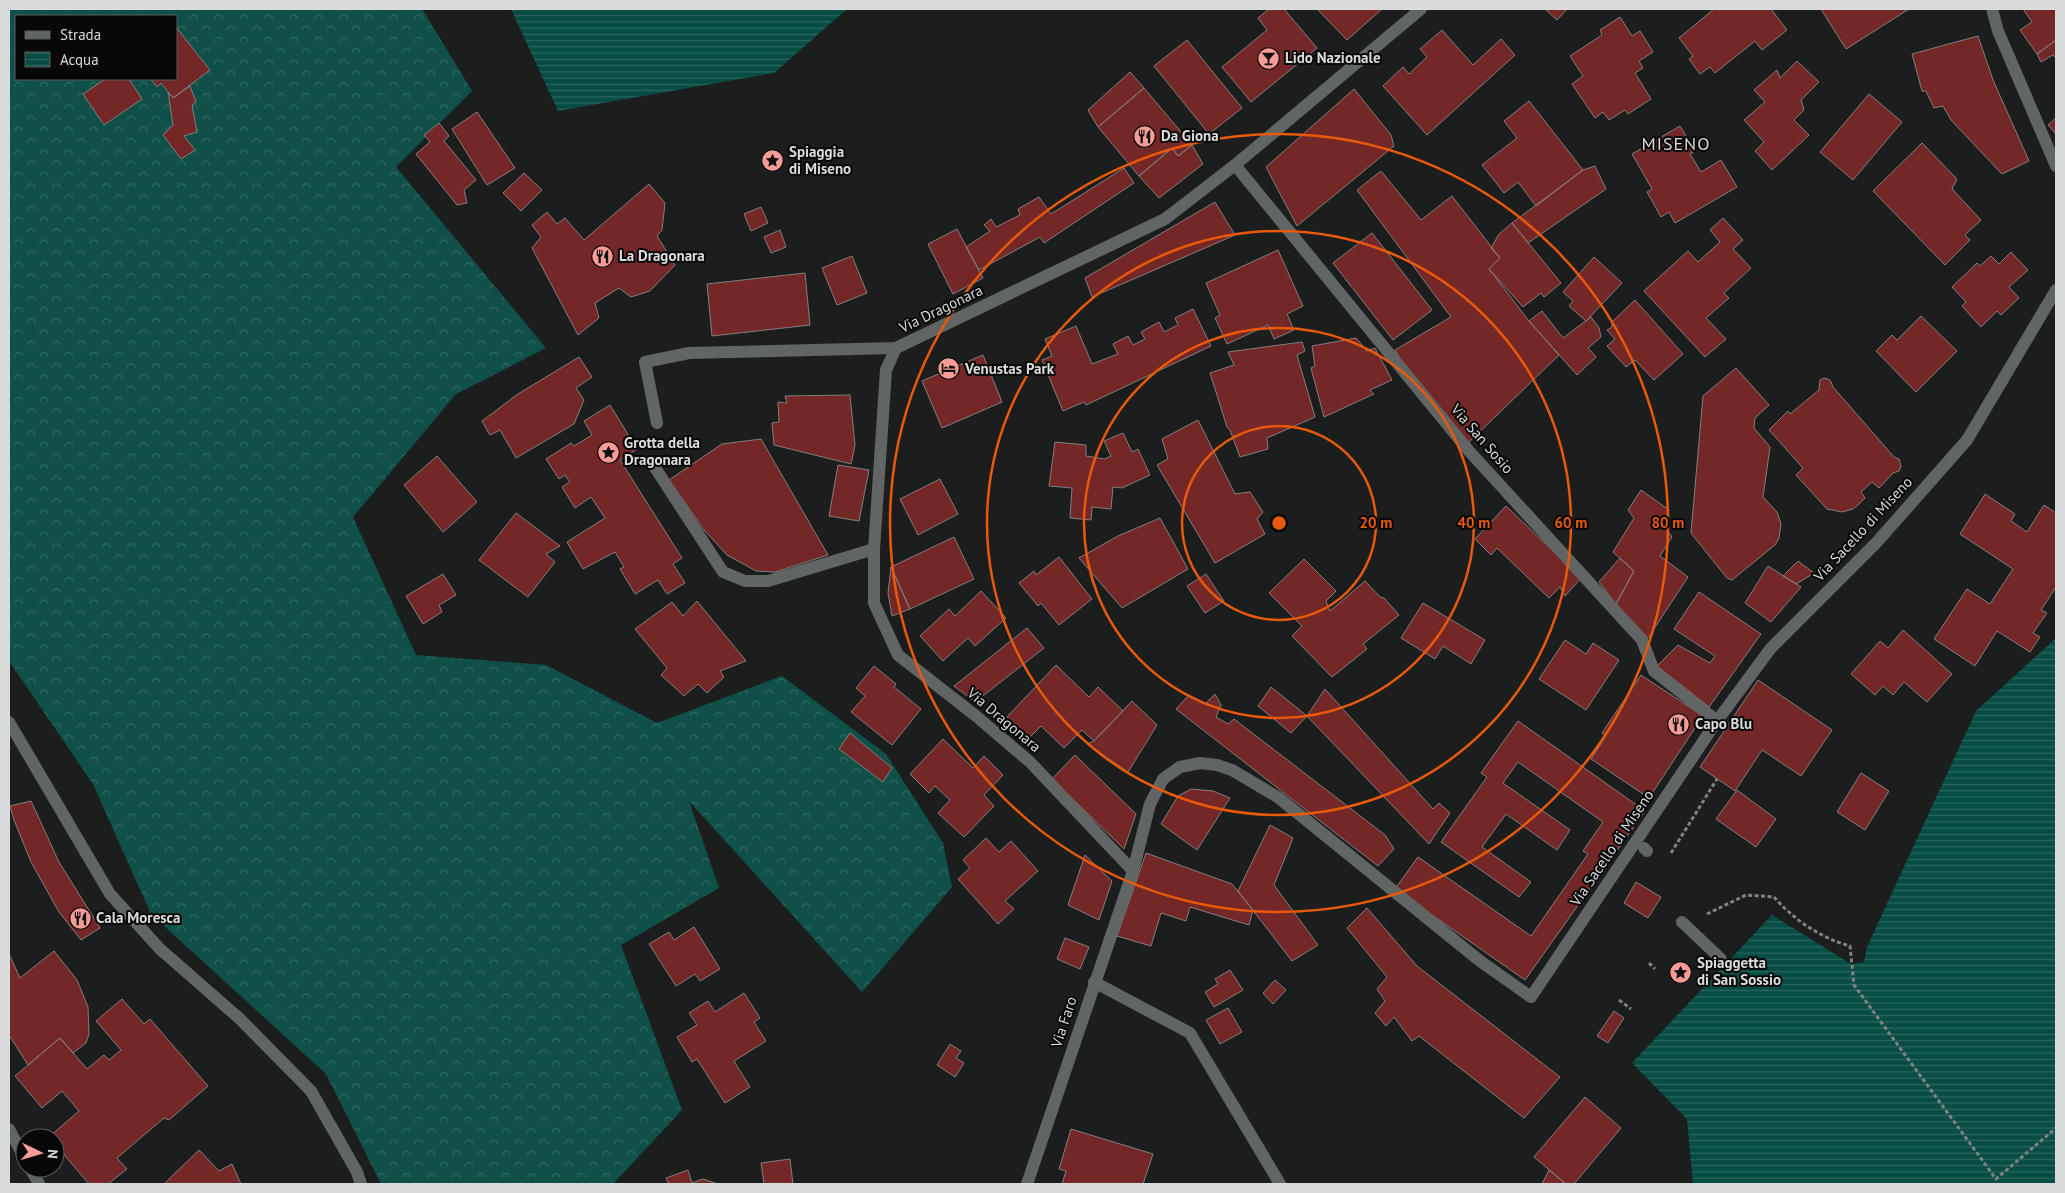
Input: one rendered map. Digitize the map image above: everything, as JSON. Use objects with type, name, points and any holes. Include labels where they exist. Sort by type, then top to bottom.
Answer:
[{"type":"street","name":"Via Dragonara","points":[[1133,871],[1030,762],[976,716],[898,656],[874,603],[874,550],[886,370],[896,348],[1165,220],[1421,9]]},
{"type":"street","points":[[1992,9],[1998,30],[2056,166]]},
{"type":"street","name":"Via San Sosio","points":[[1235,164],[1469,451],[1642,640],[1654,670],[1717,721]]},
{"type":"street","name":"Via Sacello di Miseno","points":[[1133,871],[1150,804],[1163,779],[1180,767],[1200,763],[1217,765],[1232,770],[1278,798],[1480,961],[1531,998],[1717,721],[1771,648],[1877,542],[1967,440],[2056,290]]},
{"type":"street","points":[[657,423],[646,362],[689,353],[896,348]]},
{"type":"street","points":[[652,463],[723,572],[745,582],[768,581],[874,550]]},
{"type":"street","points":[[9,722],[110,894],[160,949],[240,1019],[311,1091],[361,1184]]},
{"type":"street","name":"Via Faro","points":[[1027,1184],[1133,871]]},
{"type":"street","points":[[1683,923],[1721,959]]},
{"type":"street","points":[[1094,982],[1190,1033],[1280,1184]]},
{"type":"street","points":[[9,1129],[15,1140]]},
{"type":"path","points":[[1670,853],[1717,779]]},
{"type":"path","points":[[1683,923],[1746,895],[1774,898],[1786,910],[1830,940],[1850,946],[1854,984],[1996,1179],[2056,1128]]},
{"type":"path","points":[[1649,963],[1655,969]]},
{"type":"path","points":[[1619,1000],[1631,1009]]},
{"type":"green space","points":[[9,9],[422,9],[472,91],[396,167],[546,348],[456,394],[353,517],[416,655],[546,665],[657,723],[782,676],[886,754],[943,843],[952,887],[862,992],[689,801],[719,888],[621,945],[682,1110],[613,1184],[381,1184],[326,1074],[151,914],[93,784],[9,661]]},
{"type":"water","points":[[511,9],[847,9],[774,73],[558,111]]},
{"type":"water","points":[[2056,638],[2056,1184],[1693,1184],[1687,1119],[1632,1063],[1772,915],[1851,964],[1864,962],[1867,947],[1976,711]]},
{"type":"building","name":"Lido Nazionale","points":[[1269,9],[1284,9],[1317,48],[1251,102],[1222,67],[1267,30],[1258,18]]},
{"type":"building","points":[[1317,9],[1382,9],[1347,40]]},
{"type":"building","points":[[1545,9],[1567,9],[1557,20]]},
{"type":"building","points":[[1714,9],[1771,9],[1787,30],[1762,50],[1755,41],[1715,73],[1710,67],[1700,74],[1689,59],[1693,56],[1679,38]]},
{"type":"building","points":[[1821,9],[1909,9],[1846,49]]},
{"type":"building","points":[[2023,9],[2056,9],[2056,40],[2037,54],[2020,30],[2032,22]]},
{"type":"building","points":[[1620,17],[1632,36],[1640,31],[1653,52],[1639,61],[1643,68],[1635,73],[1651,99],[1628,114],[1625,110],[1609,120],[1603,112],[1595,118],[1572,84],[1583,76],[1570,56],[1602,35],[1600,30]]},
{"type":"building","points":[[178,30],[210,70],[173,98],[161,83],[157,87],[152,80],[178,80]]},
{"type":"building","points":[[1442,30],[1473,65],[1501,39],[1515,55],[1427,135],[1383,86],[1403,67],[1409,74],[1427,57],[1420,49]]},
{"type":"building","points":[[1978,36],[1993,80],[2029,161],[2002,174],[1951,120],[1943,106],[1934,108],[1926,91],[1922,91],[1912,54]]},
{"type":"building","points":[[1187,40],[1242,108],[1209,134],[1154,66]]},
{"type":"building","points":[[2056,40],[2056,58],[2053,55],[2041,62],[2037,54]]},
{"type":"building","points":[[1797,61],[1819,82],[1801,100],[1804,110],[1794,120],[1809,135],[1772,170],[1755,151],[1764,142],[1744,120],[1765,102],[1754,90],[1777,70],[1780,78]]},
{"type":"building","points":[[1130,72],[1144,88],[1098,127],[1088,110]]},
{"type":"building","points":[[104,80],[130,80],[142,99],[104,125],[83,94]]},
{"type":"building","points":[[190,86],[196,102],[192,105],[197,132],[184,136],[195,150],[181,159],[163,135],[173,125],[168,92],[173,98]]},
{"type":"building","name":"Da Giona","points":[[1144,88],[1192,145],[1178,156],[1172,148],[1139,176],[1098,127]]},
{"type":"building","points":[[1354,89],[1391,135],[1394,146],[1297,226],[1266,167]]},
{"type":"building","points":[[1869,94],[1902,122],[1853,180],[1820,152]]},
{"type":"building","points":[[1529,101],[1583,170],[1536,206],[1518,182],[1504,193],[1482,165],[1517,138],[1504,121]]},
{"type":"building","points":[[477,112],[515,168],[487,185],[452,129]]},
{"type":"building","points":[[2056,118],[2056,134],[2048,125]]},
{"type":"building","points":[[439,123],[449,136],[444,141],[476,180],[464,190],[467,203],[457,205],[416,154],[430,142],[424,135]]},
{"type":"building","points":[[1680,126],[1695,151],[1690,154],[1701,172],[1721,160],[1737,187],[1675,223],[1669,212],[1661,217],[1647,192],[1652,189],[1632,154]]},
{"type":"building","points":[[1922,143],[1957,179],[1952,189],[1981,220],[1965,235],[1970,240],[1945,265],[1873,191]]},
{"type":"building","points":[[1192,145],[1203,164],[1159,198],[1139,176],[1172,148],[1178,156]]},
{"type":"building","points":[[1595,166],[1606,189],[1528,243],[1512,223],[1583,170]]},
{"type":"building","points":[[1124,168],[1134,183],[1044,243],[1040,237],[979,270],[966,247],[990,231],[984,225],[991,219],[996,227],[1020,215],[1018,209],[1039,197],[1051,214]]},
{"type":"building","points":[[1381,171],[1421,220],[1452,196],[1500,258],[1489,269],[1529,321],[1559,355],[1466,445],[1411,377],[1395,350],[1451,317],[1357,190]]},
{"type":"building","points":[[524,173],[542,190],[521,211],[503,193]]},
{"type":"building","name":"La Dragonara","points":[[649,184],[665,203],[662,230],[657,236],[675,265],[650,291],[631,297],[619,288],[595,303],[599,318],[578,335],[532,248],[541,237],[532,225],[547,212],[557,224],[565,218],[584,240]]},
{"type":"building","points":[[1215,202],[1235,235],[1092,297],[1085,278]]},
{"type":"building","points":[[761,207],[768,223],[751,231],[744,214]]},
{"type":"building","points":[[1723,218],[1743,240],[1733,249],[1751,268],[1724,293],[1729,298],[1706,318],[1726,339],[1705,357],[1644,291],[1688,251],[1698,262],[1720,242],[1710,230]]},
{"type":"building","points":[[1512,223],[1561,283],[1544,297],[1541,293],[1523,307],[1489,269],[1500,258],[1491,248],[1499,234]]},
{"type":"building","points":[[957,229],[983,278],[953,294],[928,244]]},
{"type":"building","points":[[780,230],[786,247],[771,253],[764,237]]},
{"type":"building","points":[[1372,233],[1432,310],[1393,340],[1333,263]]},
{"type":"building","points":[[1278,250],[1303,306],[1287,314],[1294,330],[1274,339],[1268,325],[1227,344],[1215,318],[1220,315],[1206,283]]},
{"type":"building","points":[[2011,252],[2028,270],[2009,287],[2019,298],[2001,315],[1997,311],[1981,327],[1962,306],[1966,302],[1952,287],[1977,263],[1980,266],[1991,256],[1999,264]]},
{"type":"building","points":[[852,256],[867,293],[837,305],[822,268]]},
{"type":"building","points":[[1594,257],[1622,283],[1586,321],[1569,306],[1573,301],[1563,292]]},
{"type":"building","points":[[805,273],[810,325],[712,336],[707,284]]},
{"type":"building","points":[[1635,300],[1683,354],[1654,380],[1635,360],[1626,367],[1607,346],[1615,339],[1607,330],[1612,327],[1612,322]]},
{"type":"building","points":[[1193,309],[1211,346],[1086,405],[1084,402],[1063,411],[1042,360],[1052,356],[1045,339],[1076,326],[1092,364],[1118,354],[1113,344],[1128,336],[1133,345],[1145,339],[1141,332],[1159,322],[1164,332],[1178,325],[1175,318]]},
{"type":"building","points":[[1542,311],[1563,338],[1591,317],[1599,328],[1601,337],[1588,348],[1596,357],[1577,375],[1529,321]]},
{"type":"building","points":[[1921,316],[1957,351],[1916,392],[1876,351],[1892,335],[1897,340]]},
{"type":"building","points":[[1356,338],[1367,351],[1375,348],[1392,380],[1370,390],[1374,394],[1324,417],[1311,368],[1315,366],[1312,346]]},
{"type":"building","points":[[1302,342],[1305,351],[1297,355],[1315,417],[1267,438],[1268,449],[1240,457],[1230,430],[1227,427],[1210,373],[1234,365],[1228,352]]},
{"type":"building","points":[[983,355],[1002,402],[942,428],[922,381]]},
{"type":"building","points":[[579,357],[592,377],[576,388],[584,400],[574,424],[516,458],[500,430],[490,435],[482,421],[518,394]]},
{"type":"building","points":[[1736,368],[1769,405],[1755,418],[1754,428],[1770,447],[1763,497],[1777,512],[1781,524],[1779,538],[1775,545],[1732,580],[1727,578],[1691,533],[1703,396]]},
{"type":"building","points":[[1824,378],[1830,380],[1833,387],[1894,457],[1899,459],[1901,466],[1899,471],[1893,473],[1879,488],[1872,482],[1861,492],[1865,498],[1859,504],[1853,509],[1842,512],[1827,509],[1796,475],[1803,468],[1769,430],[1788,411],[1790,414],[1819,390],[1820,380]]},
{"type":"building","points":[[850,395],[855,445],[851,464],[774,445],[772,423],[779,422],[778,402],[787,403],[785,396]]},
{"type":"building","points":[[610,405],[637,449],[620,460],[682,558],[673,564],[685,583],[667,594],[658,580],[635,594],[620,569],[624,567],[615,552],[583,569],[567,542],[605,518],[591,497],[575,508],[562,487],[570,482],[565,475],[559,479],[546,459],[571,443],[574,446],[592,435],[584,421]]},
{"type":"building","points":[[1198,420],[1235,494],[1250,492],[1263,512],[1257,519],[1265,534],[1215,563],[1157,465],[1168,459],[1162,439]]},
{"type":"building","points":[[1123,433],[1132,452],[1138,449],[1150,475],[1122,488],[1113,487],[1111,509],[1092,507],[1091,520],[1070,518],[1072,488],[1049,486],[1055,442],[1086,445],[1086,456],[1105,459],[1111,456],[1104,441]]},
{"type":"building","points":[[761,439],[828,555],[775,572],[756,571],[727,555],[704,530],[669,480],[722,444]]},
{"type":"building","points":[[437,456],[477,502],[443,532],[404,485]]},
{"type":"building","points":[[838,465],[869,470],[859,521],[829,516]]},
{"type":"building","points":[[940,479],[958,514],[918,535],[900,499]]},
{"type":"building","points":[[1641,490],[1669,510],[1663,524],[1672,537],[1660,556],[1688,577],[1648,638],[1616,604],[1634,571],[1613,552],[1634,518],[1628,510]]},
{"type":"building","points":[[1985,494],[2015,514],[2011,521],[2027,532],[2044,505],[2056,513],[2056,587],[2041,610],[2047,613],[2033,633],[2040,637],[2030,652],[1997,631],[1975,666],[1934,639],[1967,589],[1990,604],[2013,569],[1960,534]]},
{"type":"building","points":[[1506,506],[1581,578],[1565,596],[1560,587],[1549,598],[1497,548],[1491,555],[1475,539]]},
{"type":"building","points":[[516,513],[560,546],[546,554],[555,562],[528,597],[479,560]]},
{"type":"building","points":[[1160,518],[1188,569],[1122,608],[1079,558],[1118,536]]},
{"type":"building","points":[[954,537],[974,579],[910,609],[891,567]]},
{"type":"building","points":[[1059,557],[1092,599],[1059,625],[1041,603],[1038,606],[1019,583],[1034,571],[1036,575]]},
{"type":"building","points":[[1620,558],[1634,571],[1616,604],[1599,582]]},
{"type":"building","points":[[1304,559],[1336,591],[1326,601],[1330,611],[1365,581],[1399,615],[1363,644],[1367,649],[1332,677],[1292,636],[1302,626],[1269,593]]},
{"type":"building","points":[[1798,561],[1814,573],[1796,584],[1783,576]]},
{"type":"building","points":[[1768,566],[1801,587],[1771,622],[1745,603]]},
{"type":"building","points":[[891,567],[910,609],[892,616],[888,593]]},
{"type":"building","points":[[443,574],[456,595],[439,605],[442,612],[423,624],[406,596]]},
{"type":"building","points":[[1206,574],[1224,601],[1205,613],[1187,586]]},
{"type":"building","points":[[981,591],[1006,618],[975,646],[968,638],[943,661],[920,636],[949,609],[955,616]]},
{"type":"building","points":[[1699,592],[1761,634],[1709,707],[1657,666],[1678,645],[1710,663],[1715,656],[1674,629]]},
{"type":"building","points":[[697,601],[746,661],[720,671],[724,677],[707,693],[698,684],[684,696],[661,675],[667,668],[635,629],[672,602],[683,616]]},
{"type":"building","points":[[1423,603],[1485,640],[1471,664],[1443,646],[1435,659],[1401,638]]},
{"type":"building","points":[[1027,628],[1044,648],[975,702],[954,686]]},
{"type":"building","points":[[1903,630],[1952,674],[1927,702],[1904,682],[1893,695],[1883,686],[1875,695],[1851,674],[1880,641],[1888,648]]},
{"type":"building","points":[[1565,640],[1586,654],[1593,643],[1619,660],[1586,710],[1539,679]]},
{"type":"building","points":[[1056,665],[1089,697],[1098,687],[1123,711],[1094,741],[1082,730],[1064,748],[1041,726],[1027,740],[1006,718]]},
{"type":"building","points":[[874,666],[896,684],[894,687],[921,709],[892,745],[851,712],[865,696],[856,688]]},
{"type":"building","points":[[1641,675],[1703,716],[1649,798],[1591,759],[1606,736],[1602,733]]},
{"type":"building","points":[[1758,680],[1832,730],[1801,776],[1762,750],[1735,791],[1700,767]]},
{"type":"building","points":[[1271,687],[1307,716],[1291,733],[1258,706]]},
{"type":"building","points":[[1325,689],[1433,809],[1439,803],[1450,813],[1429,844],[1307,716]]},
{"type":"building","points":[[1215,694],[1221,705],[1216,717],[1228,724],[1234,719],[1385,835],[1394,849],[1378,866],[1176,709],[1189,695],[1205,704]]},
{"type":"building","points":[[1132,701],[1157,725],[1128,772],[1087,744],[1094,741]]},
{"type":"building","points":[[1518,721],[1645,811],[1525,980],[1395,889],[1418,857],[1531,936],[1588,854],[1583,851],[1603,822],[1518,762],[1503,783],[1570,830],[1557,850],[1506,814],[1482,847],[1531,882],[1519,897],[1441,842],[1487,777],[1481,773]]},
{"type":"building","points":[[850,733],[892,768],[883,782],[839,749]]},
{"type":"building","points":[[943,739],[973,768],[984,756],[1003,775],[984,795],[994,806],[964,837],[938,813],[950,800],[935,786],[929,793],[910,774]]},
{"type":"building","points":[[1075,755],[1136,814],[1124,849],[1052,779]]},
{"type":"building","points":[[1861,773],[1889,791],[1865,830],[1837,812]]},
{"type":"building","points":[[1191,789],[1213,791],[1230,798],[1197,850],[1161,824],[1178,796]]},
{"type":"building","points":[[1737,790],[1776,819],[1756,847],[1716,819]]},
{"type":"building","points":[[31,801],[59,862],[100,928],[81,940],[59,912],[31,862],[14,820],[10,806]]},
{"type":"building","points":[[1270,825],[1293,838],[1274,885],[1318,945],[1292,961],[1238,891]]},
{"type":"building","points":[[986,838],[999,852],[1011,841],[1038,871],[1005,901],[1014,909],[998,924],[958,879],[970,868],[963,860]]},
{"type":"building","points":[[1146,853],[1232,884],[1253,910],[1249,925],[1190,907],[1186,921],[1161,913],[1151,946],[1117,936]]},
{"type":"building","points":[[1085,855],[1112,881],[1099,920],[1068,905]]},
{"type":"building","points":[[1636,882],[1661,897],[1648,918],[1624,903]]},
{"type":"building","points":[[1367,908],[1417,966],[1560,1077],[1524,1118],[1419,1036],[1412,1041],[1394,1017],[1386,1026],[1375,1013],[1385,1001],[1377,989],[1387,977],[1347,928]]},
{"type":"building","points":[[694,927],[720,969],[700,981],[695,974],[676,986],[649,944],[669,932],[674,940]]},
{"type":"building","points":[[1065,938],[1089,947],[1080,969],[1057,959]]},
{"type":"building","points":[[54,951],[77,980],[88,1007],[89,1034],[86,1043],[73,1053],[60,1038],[28,1065],[9,1035],[9,954],[20,978]]},
{"type":"building","points":[[1230,970],[1243,990],[1214,1007],[1205,992],[1218,984],[1215,979]]},
{"type":"building","points":[[1275,980],[1286,990],[1273,1004],[1263,993]]},
{"type":"building","points":[[744,993],[760,1018],[754,1022],[766,1041],[734,1061],[750,1087],[725,1103],[697,1059],[692,1062],[677,1037],[697,1025],[689,1013],[708,1001],[715,1012]]},
{"type":"building","points":[[122,999],[144,1024],[150,1019],[208,1086],[169,1120],[164,1118],[117,1158],[127,1169],[108,1184],[89,1184],[65,1156],[65,1128],[59,1128],[79,1111],[62,1091],[42,1108],[15,1076],[60,1038],[87,1069],[104,1055],[109,1060],[121,1050],[96,1021]]},
{"type":"building","points":[[1228,1008],[1242,1032],[1220,1044],[1206,1020]]},
{"type":"building","points":[[1614,1011],[1624,1018],[1608,1043],[1597,1036]]},
{"type":"building","points":[[950,1044],[961,1051],[956,1058],[964,1063],[955,1077],[937,1065]]},
{"type":"building","points":[[1585,1097],[1621,1128],[1574,1184],[1566,1184],[1534,1157]]},
{"type":"building","points":[[1071,1129],[1153,1154],[1143,1184],[1062,1184],[1066,1171],[1059,1169]]},
{"type":"building","points":[[199,1150],[219,1171],[232,1164],[241,1184],[164,1184]]},
{"type":"building","points":[[790,1159],[793,1184],[764,1184],[761,1163]]},
{"type":"building","points":[[688,1170],[692,1183],[703,1179],[718,1184],[669,1184],[666,1178]]},
{"type":"building","points":[[1549,1170],[1566,1184],[1542,1184]]},
{"type":"place","name":"Lido Nazionale","points":[[1269,58]]},
{"type":"place","name":"Da Giona","points":[[1145,136]]},
{"type":"place","name":"Spiaggia di Miseno","points":[[773,161]]},
{"type":"place","name":"La Dragonara","points":[[603,256]]},
{"type":"place","name":"Venustas Park","points":[[949,369]]},
{"type":"place","name":"Grotta della Dragonara","points":[[608,452]]},
{"type":"place","name":"Capo Blu","points":[[1679,724]]},
{"type":"place","name":"Cala Moresca","points":[[80,918]]},
{"type":"place","name":"Spiaggetta di San Sossio","points":[[1681,972]]},
{"type":"district","name":"MISENO","points":[[1676,144]]}]
